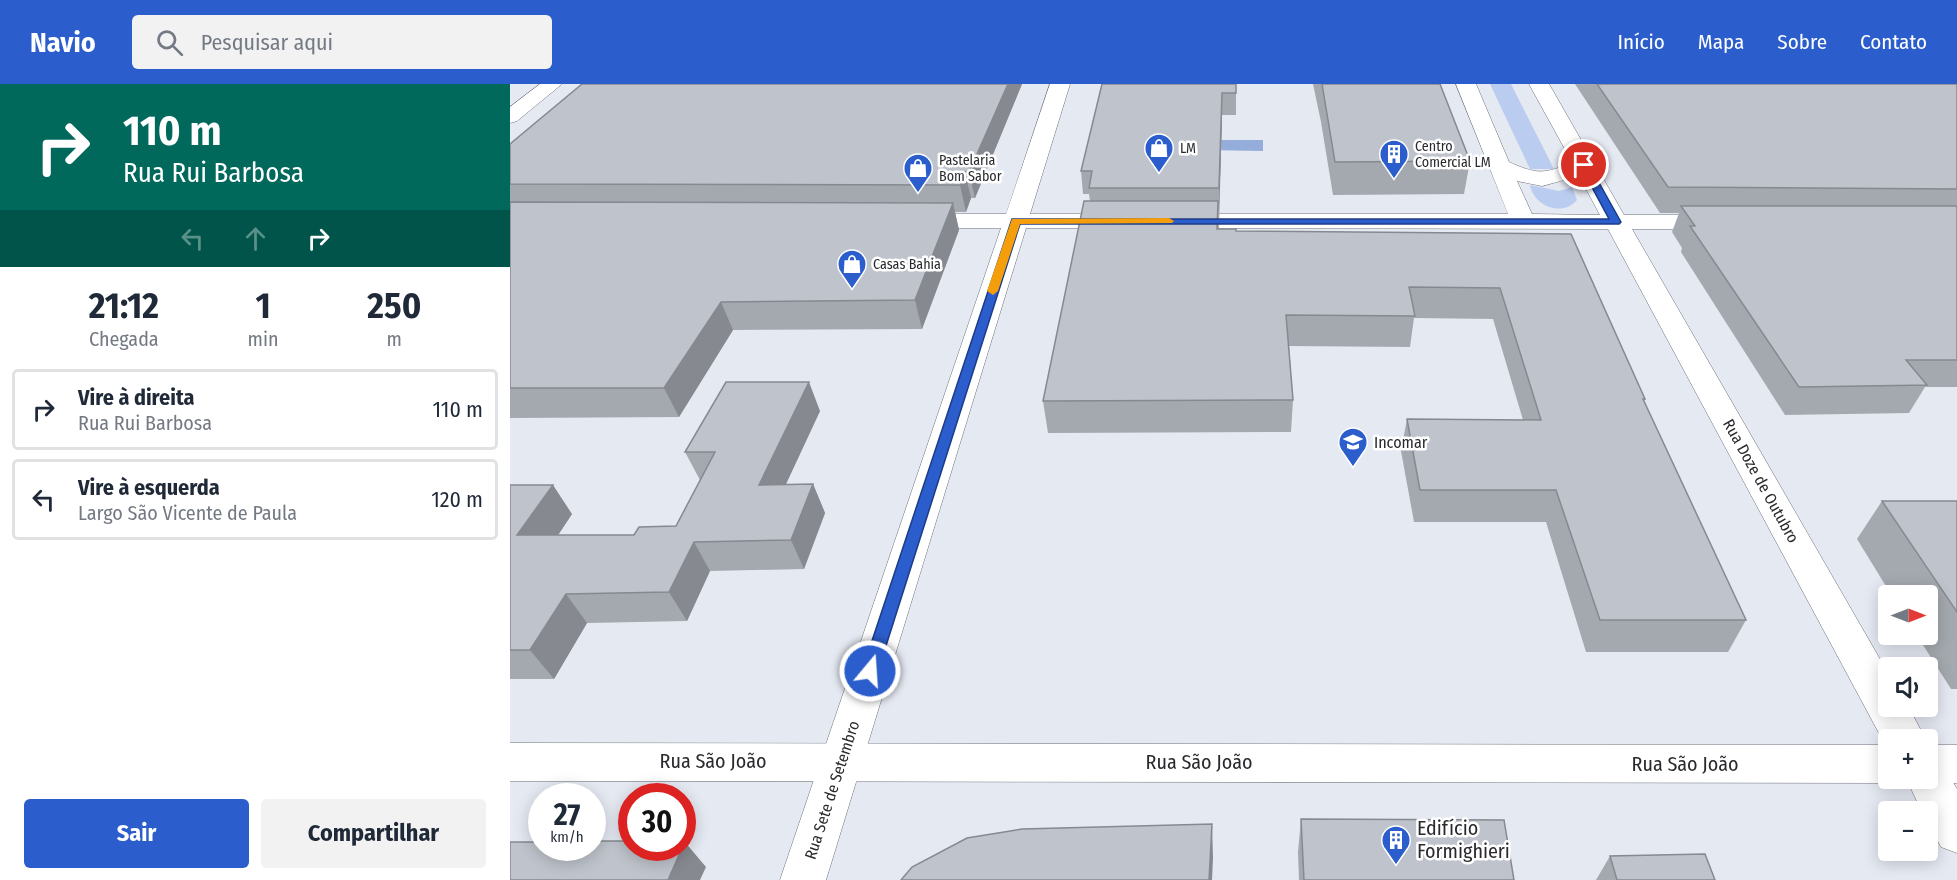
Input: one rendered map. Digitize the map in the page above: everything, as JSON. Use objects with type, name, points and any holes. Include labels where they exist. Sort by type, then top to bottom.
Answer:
[{"type":"street","points":[[510,117],[552,84]]},
{"type":"street","name":"Rua Sete de Setembro","points":[[803,880],[1060,84]]},
{"type":"street","points":[[1466,84],[1523,222]]},
{"type":"street","name":"Rua Doze de Outubro","points":[[1539,84],[1899,729]]},
{"type":"street","points":[[1500,166],[1522,175],[1546,180],[1556,179],[1584,165]]},
{"type":"street","points":[[886,220],[1745,222]]},
{"type":"street","name":"Rua São João","points":[[510,762],[1878,764]]},
{"type":"street","points":[[1938,764],[1957,764]]},
{"type":"street","points":[[1933,789],[1957,832]]},
{"type":"shaded area","points":[[1490,84],[1511,84],[1554,169],[1530,169]]},
{"type":"shaded area","points":[[1207,140],[1263,140],[1263,151],[1206,150]]},
{"type":"shaded area","points":[[1530,185],[1559,191],[1572,187],[1577,200],[1564,208],[1550,207],[1537,199]]},
{"type":"building","points":[[582,84],[1008,84],[969,172],[965,172],[960,185],[510,184],[510,144]]},
{"type":"building","points":[[1102,84],[1236,84],[1236,93],[1222,93],[1219,188],[1089,188],[1092,171],[1081,171]]},
{"type":"building","points":[[1322,84],[1440,84],[1470,161],[1335,162]]},
{"type":"building","points":[[1597,84],[1957,84],[1957,189],[1668,187]]},
{"type":"building","points":[[1084,201],[1218,201],[1217,229],[1236,229],[1236,231],[1571,234],[1645,399],[1643,399],[1746,620],[1600,620],[1556,490],[1420,490],[1407,419],[1541,420],[1500,288],[1409,287],[1415,316],[1286,315],[1293,400],[1043,401]]},
{"type":"building","points":[[510,202],[953,203],[915,300],[721,302],[664,388],[510,388]]},
{"type":"building","points":[[1681,206],[1957,206],[1957,360],[1906,360],[1927,385],[1799,387],[1690,226],[1695,226]]},
{"type":"building","points":[[726,382],[809,382],[759,485],[813,484],[791,540],[694,542],[669,592],[566,594],[530,650],[510,650],[510,485],[553,485],[517,535],[634,535],[639,527],[676,526],[715,452],[685,452]]},
{"type":"building","points":[[1882,501],[1957,501],[1957,612]]},
{"type":"building","points":[[1301,819],[1504,820],[1514,880],[1304,880]]},
{"type":"building","points":[[1212,824],[1209,880],[901,880],[912,867],[967,838],[1022,829]]},
{"type":"building","points":[[606,841],[618,841],[618,861],[676,861],[668,880],[510,880],[510,842],[528,842],[528,861],[606,861]]},
{"type":"building","points":[[1705,854],[1715,880],[1617,880],[1610,856]]},
{"type":"slow traffic","points":[[993,291],[1016,221],[1169,221]]},
{"type":"place","name":"LM","points":[[1159,174]]},
{"type":"place","name":"Centro Comercial LM","points":[[1394,180]]},
{"type":"place","name":"Pastelaria Bom Sabor","points":[[918,194]]},
{"type":"place","name":"Casas Bahia","points":[[852,290]]},
{"type":"place","name":"Incomar","points":[[1353,468]]},
{"type":"place","name":"Edifício Formighieri","points":[[1396,866]]},
{"type":"route","points":[[870,671],[1016,221],[1616,222],[1584,165]]}]
